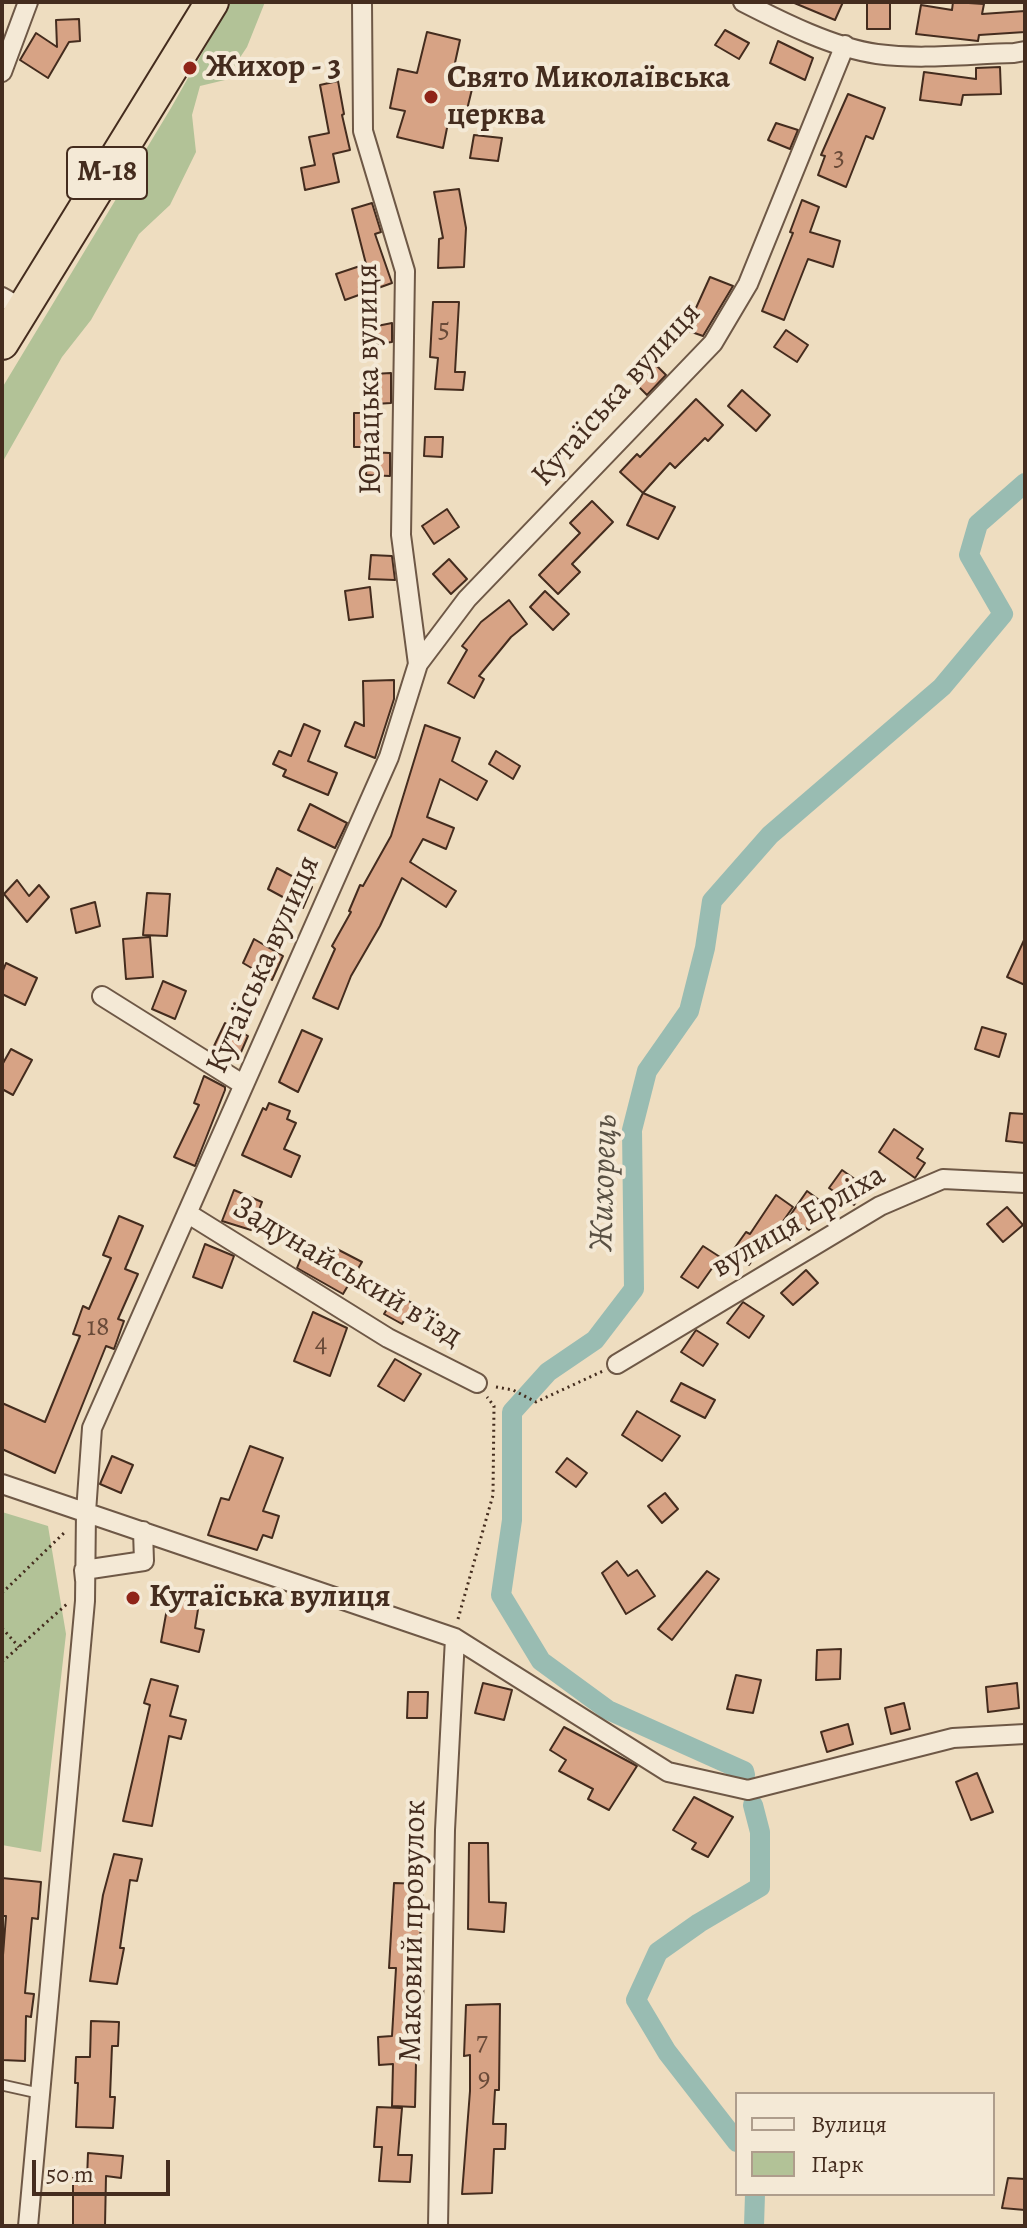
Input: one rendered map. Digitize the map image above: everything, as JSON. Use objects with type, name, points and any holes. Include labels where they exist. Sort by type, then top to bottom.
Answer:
[{"type":"highway","name":"М-18","points":[[2,343],[13,303],[212,2]]},
{"type":"street","points":[[2,72],[28,2]]},
{"type":"street","name":"Юнацька вулиця","points":[[362,2],[363,131],[405,271],[401,535],[418,664]]},
{"type":"street","points":[[743,2],[796,27],[874,53],[907,56],[1025,51]]},
{"type":"street","name":"Кутаїська вулиця","points":[[28,2226],[85,1588],[92,1428],[389,757],[418,664],[467,599],[713,343],[748,284],[845,45]]},
{"type":"street","points":[[102,996],[244,1085]]},
{"type":"street","name":"вулиця Ерліха","points":[[617,1364],[880,1206],[943,1179],[1025,1183]]},
{"type":"street","name":"Задунайський в’їзд","points":[[187,1213],[388,1338],[477,1383]]},
{"type":"street","points":[[2,1484],[455,1638],[668,1772],[748,1790],[953,1738],[1025,1734]]},
{"type":"street","points":[[85,1588],[84,1570],[144,1561],[143,1531]]},
{"type":"street","name":"Маковий провулок","points":[[438,2226],[445,1830],[455,1638]]},
{"type":"lane","points":[[2,2085],[38,2093]]},
{"type":"path","points":[[513,1390],[536,1402],[617,1364]]},
{"type":"path","points":[[455,1638],[458,1616],[493,1495],[494,1406],[477,1383]]},
{"type":"path","points":[[2,1593],[86,1512]]},
{"type":"path","points":[[2,1662],[85,1588]]},
{"type":"path","points":[[2,1628],[19,1647]]},
{"type":"green space","points":[[231,2],[265,2],[247,47],[225,80],[200,86],[192,115],[196,152],[170,205],[139,234],[91,320],[62,357],[2,463],[2,388],[171,108]]},
{"type":"green space","points":[[2,1512],[48,1526],[66,1634],[41,1852],[2,1845]]},
{"type":"building","points":[[792,2],[843,2],[835,20]]},
{"type":"building","points":[[867,2],[890,2],[890,29],[867,29]]},
{"type":"building","points":[[953,2],[984,4],[982,14],[1025,11],[1025,32],[979,35],[978,41],[916,34],[921,5],[952,10]]},
{"type":"building","points":[[79,19],[80,41],[69,42],[48,78],[20,60],[36,33],[57,47],[56,20]]},
{"type":"building","points":[[725,30],[749,43],[739,59],[715,45]]},
{"type":"building","name":"Свято Миколаївська церква","points":[[427,32],[460,40],[451,81],[473,85],[463,126],[448,123],[443,148],[397,137],[405,111],[390,108],[398,69],[417,73]]},
{"type":"building","points":[[778,41],[813,58],[805,80],[770,63]]},
{"type":"building","points":[[1000,67],[1001,94],[963,95],[961,105],[920,100],[924,72],[976,79],[976,68]]},
{"type":"building","points":[[338,81],[350,150],[333,154],[339,182],[305,190],[301,168],[315,165],[309,137],[329,133],[320,85]]},
{"type":"building","points":[[848,94],[885,108],[873,139],[866,136],[846,187],[818,175],[825,156],[821,155]]},
{"type":"building","points":[[776,123],[798,130],[790,149],[768,140]]},
{"type":"building","points":[[474,135],[502,138],[498,161],[470,158]]},
{"type":"building","points":[[459,189],[466,228],[464,267],[438,268],[439,239],[443,238],[434,192]]},
{"type":"building","points":[[802,200],[819,207],[810,232],[840,241],[833,267],[808,259],[784,320],[762,311],[793,233],[790,232]]},
{"type":"building","points":[[372,203],[381,232],[375,234],[392,283],[345,300],[336,274],[366,264],[352,209]]},
{"type":"building","points":[[710,277],[733,286],[703,336],[686,330]]},
{"type":"building","points":[[433,302],[459,302],[455,372],[465,372],[463,390],[435,389],[438,358],[430,357]]},
{"type":"building","points":[[392,323],[392,342],[369,345],[367,328]]},
{"type":"building","points":[[786,330],[808,345],[797,362],[774,347]]},
{"type":"building","points":[[645,354],[666,375],[647,395],[626,374]]},
{"type":"building","points":[[391,373],[391,403],[375,404],[373,374]]},
{"type":"building","points":[[742,390],[770,415],[756,431],[728,406]]},
{"type":"building","points":[[696,399],[723,425],[675,468],[670,463],[643,493],[620,472],[637,454],[640,457]]},
{"type":"building","points":[[354,413],[378,413],[378,447],[354,447]]},
{"type":"building","points":[[425,437],[443,437],[442,457],[424,456]]},
{"type":"building","points":[[368,452],[390,453],[390,476],[366,475]]},
{"type":"building","points":[[643,493],[675,507],[658,539],[627,525]]},
{"type":"building","points":[[592,501],[613,522],[572,564],[580,572],[558,594],[539,575],[580,533],[570,523]]},
{"type":"building","points":[[447,509],[459,527],[434,544],[422,526]]},
{"type":"building","points":[[371,555],[392,556],[395,580],[369,579]]},
{"type":"building","points":[[449,559],[467,579],[451,594],[433,574]]},
{"type":"building","points":[[370,587],[373,617],[349,620],[345,591]]},
{"type":"building","points":[[545,591],[569,614],[553,630],[530,607]]},
{"type":"building","points":[[509,600],[527,624],[511,637],[479,676],[484,679],[474,698],[448,683],[467,650],[462,646],[481,622]]},
{"type":"building","points":[[394,680],[394,699],[375,758],[345,746],[355,722],[364,726],[363,681]]},
{"type":"building","points":[[304,724],[320,731],[308,761],[337,773],[328,795],[283,776],[286,770],[273,764],[279,751],[291,756]]},
{"type":"building","points":[[425,725],[460,738],[452,761],[487,781],[477,800],[440,779],[427,817],[454,828],[446,849],[423,839],[410,862],[456,891],[446,907],[402,878],[380,926],[351,976],[338,1009],[313,998],[335,949],[332,946],[351,912],[360,885],[363,886],[391,836]]},
{"type":"building","points":[[496,751],[520,766],[513,779],[489,764]]},
{"type":"building","points":[[310,804],[347,823],[335,848],[298,830]]},
{"type":"building","points":[[277,868],[312,887],[303,908],[268,889]]},
{"type":"building","points":[[17,880],[29,896],[39,885],[49,897],[27,922],[4,894]]},
{"type":"building","points":[[147,893],[170,894],[167,936],[143,935]]},
{"type":"building","points":[[95,902],[100,926],[76,933],[71,909]]},
{"type":"building","points":[[150,937],[153,977],[126,979],[123,939]]},
{"type":"building","points":[[1025,938],[1025,985],[1007,977]]},
{"type":"building","points":[[254,939],[283,956],[272,980],[243,963]]},
{"type":"building","points":[[6,963],[37,978],[25,1005],[2,994],[2,973]]},
{"type":"building","points":[[163,981],[186,991],[175,1019],[152,1009]]},
{"type":"building","points":[[225,1023],[248,1036],[238,1059],[214,1046]]},
{"type":"building","points":[[982,1027],[1006,1034],[999,1057],[975,1049]]},
{"type":"building","points":[[302,1030],[322,1039],[298,1092],[279,1082]]},
{"type":"building","points":[[11,1049],[32,1060],[13,1095],[2,1089],[2,1065]]},
{"type":"building","points":[[204,1076],[225,1087],[225,1090],[195,1166],[174,1157],[199,1105],[194,1103]]},
{"type":"building","points":[[269,1103],[290,1111],[287,1119],[296,1123],[284,1149],[300,1156],[291,1177],[242,1155],[263,1108],[266,1110]]},
{"type":"building","points":[[1010,1113],[1025,1114],[1025,1143],[1006,1141]]},
{"type":"building","points":[[894,1129],[923,1149],[917,1158],[925,1163],[915,1178],[879,1152]]},
{"type":"building","points":[[842,1170],[866,1187],[854,1205],[829,1188]]},
{"type":"building","points":[[234,1190],[262,1202],[251,1230],[222,1221]]},
{"type":"building","points":[[807,1191],[826,1205],[809,1230],[789,1217]]},
{"type":"building","points":[[776,1195],[793,1207],[779,1227],[776,1225],[749,1265],[731,1253],[746,1232],[750,1234]]},
{"type":"building","points":[[1007,1207],[1023,1225],[1003,1242],[987,1224]]},
{"type":"building","points":[[119,1216],[143,1226],[125,1269],[138,1274],[118,1319],[124,1321],[114,1349],[106,1346],[55,1473],[2,1449],[2,1403],[45,1422],[80,1336],[73,1334],[83,1306],[89,1309],[111,1258],[103,1255]]},
{"type":"building","points":[[205,1244],[234,1256],[222,1288],[193,1277]]},
{"type":"building","points":[[703,1246],[720,1257],[698,1288],[681,1277]]},
{"type":"building","points":[[305,1248],[326,1262],[335,1248],[362,1262],[343,1294],[297,1268]]},
{"type":"building","points":[[806,1270],[818,1283],[793,1305],[781,1293]]},
{"type":"building","points":[[396,1294],[414,1304],[402,1324],[384,1314]]},
{"type":"building","points":[[743,1302],[764,1316],[749,1338],[727,1323]]},
{"type":"building","points":[[313,1312],[347,1328],[330,1376],[294,1361]]},
{"type":"building","points":[[696,1330],[718,1344],[703,1366],[681,1352]]},
{"type":"building","points":[[395,1359],[421,1374],[404,1401],[378,1386]]},
{"type":"building","points":[[681,1383],[715,1400],[705,1418],[671,1401]]},
{"type":"building","points":[[637,1411],[680,1436],[662,1461],[622,1435]]},
{"type":"building","points":[[250,1446],[283,1458],[263,1511],[279,1516],[272,1538],[263,1535],[257,1550],[208,1535],[221,1498],[229,1500]]},
{"type":"building","points":[[112,1456],[133,1465],[121,1493],[100,1484]]},
{"type":"building","points":[[567,1458],[587,1473],[576,1487],[556,1472]]},
{"type":"building","points":[[665,1493],[678,1509],[662,1523],[648,1506]]},
{"type":"building","points":[[617,1561],[628,1576],[637,1570],[655,1596],[626,1614],[602,1573]]},
{"type":"building","points":[[707,1571],[719,1579],[672,1640],[658,1629]]},
{"type":"building","points":[[170,1592],[200,1597],[195,1628],[204,1630],[199,1652],[161,1642]]},
{"type":"building","points":[[841,1649],[840,1679],[816,1680],[817,1650]]},
{"type":"building","points":[[736,1675],[761,1680],[753,1713],[727,1709]]},
{"type":"building","points":[[151,1679],[178,1686],[170,1716],[186,1720],[181,1739],[169,1736],[152,1826],[123,1821],[150,1705],[144,1703]]},
{"type":"building","points":[[483,1683],[512,1690],[504,1720],[475,1713]]},
{"type":"building","points":[[1017,1683],[1019,1708],[988,1712],[986,1687]]},
{"type":"building","points":[[408,1692],[428,1692],[427,1718],[407,1718]]},
{"type":"building","points":[[904,1703],[910,1729],[891,1734],[885,1708]]},
{"type":"building","points":[[848,1724],[853,1744],[827,1752],[821,1732]]},
{"type":"building","points":[[564,1727],[637,1766],[609,1810],[588,1799],[593,1789],[559,1771],[566,1760],[550,1750]]},
{"type":"building","points":[[977,1773],[993,1812],[971,1820],[956,1782]]},
{"type":"building","points":[[694,1797],[733,1817],[708,1857],[692,1849],[696,1843],[673,1830]]},
{"type":"building","points":[[469,1843],[488,1843],[489,1902],[506,1903],[504,1932],[468,1929]]},
{"type":"building","points":[[114,1854],[142,1859],[137,1881],[130,1880],[120,1948],[124,1948],[117,1984],[90,1981],[103,1895]]},
{"type":"building","points":[[2,1878],[41,1882],[38,1919],[32,1918],[25,1993],[34,1994],[31,2017],[26,2016],[25,2061],[2,2060],[2,1968],[6,1916],[2,1916]]},
{"type":"building","points":[[394,1883],[423,1884],[420,1978],[424,1979],[422,2016],[419,2015],[420,2062],[416,2063],[415,2107],[392,2106],[393,2064],[379,2065],[378,2037],[392,2036],[396,1968],[389,1968]]},
{"type":"building","points":[[500,2004],[499,2090],[495,2090],[493,2124],[506,2124],[505,2149],[494,2149],[492,2193],[462,2194],[470,2091],[470,2055],[464,2056],[466,2005]]},
{"type":"building","points":[[91,2021],[119,2022],[118,2046],[112,2046],[110,2097],[115,2097],[113,2128],[76,2127],[76,2057],[90,2057]]},
{"type":"building","points":[[377,2107],[402,2108],[398,2155],[412,2155],[410,2182],[379,2181],[382,2147],[374,2147]]},
{"type":"building","points":[[88,2153],[123,2156],[121,2178],[106,2176],[105,2226],[73,2226],[73,2178],[87,2179]]},
{"type":"building","points":[[1008,2178],[1025,2179],[1025,2210],[1002,2208]]},
{"type":"waterway","name":"Жихорець","points":[[745,1775],[744,1771],[608,1710],[541,1661],[501,1595],[512,1520],[512,1412],[548,1372],[595,1340],[634,1289],[632,1130],[647,1071],[689,1011],[705,948],[712,901],[770,835],[942,687],[1003,614],[969,555],[978,524],[1025,483]]},
{"type":"waterway","name":"Жихорець","points":[[735,2139],[667,2052],[636,2000],[658,1952],[699,1923],[760,1887],[760,1832],[753,1805]]},
{"type":"waterway","name":"Жихорець","points":[[754,2226],[755,2196]]},
{"type":"place","name":"Жихор - 3","points":[[190,68]]},
{"type":"place","name":"Свято Миколаївська церква","points":[[431,97]]},
{"type":"place","name":"Кутаїська вулиця","points":[[133,1598]]}]
